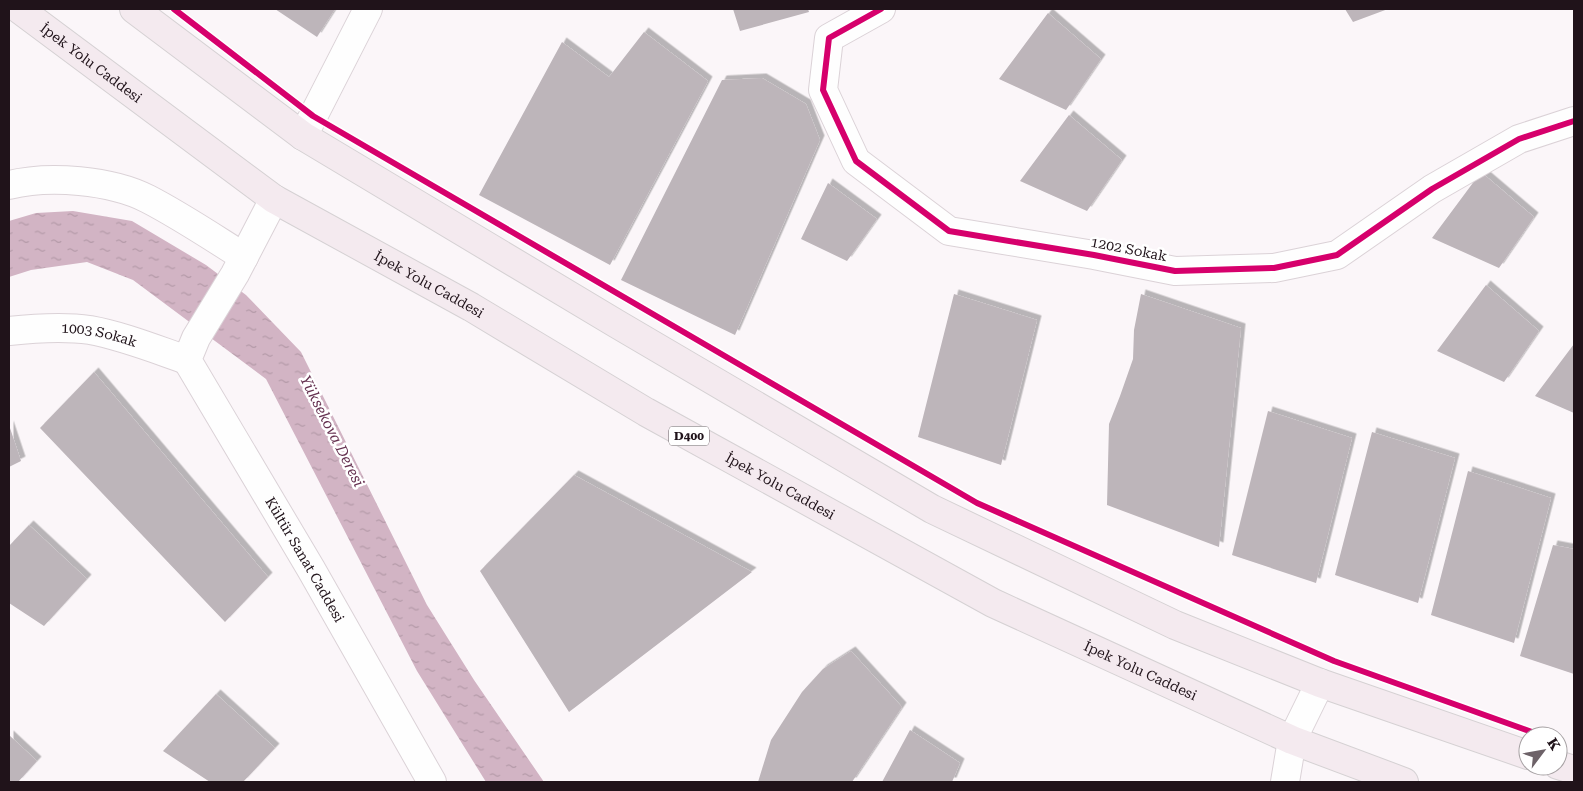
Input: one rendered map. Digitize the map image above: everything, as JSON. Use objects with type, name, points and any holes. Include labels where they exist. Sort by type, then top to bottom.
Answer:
[{"type":"highway","name":"İpek Yolu Caddesi","points":[[19,9],[274,200],[471,308],[654,417],[993,603],[1292,740],[1404,782]]},
{"type":"highway","points":[[134,9],[303,136],[932,509],[1174,625],[1320,683],[1518,752]]},
{"type":"street","points":[[303,136],[368,9]]},
{"type":"street","name":"1202 Sokak","points":[[881,9],[829,38],[823,90],[856,161],[949,231],[1094,255],[1175,271],[1274,268],[1337,255],[1432,189],[1511,143],[1574,121]]},
{"type":"street","points":[[9,185],[39,180],[65,180],[93,183],[147,198],[239,265]]},
{"type":"street","points":[[192,349],[274,200]]},
{"type":"street","name":"1003 Sokak","points":[[9,331],[42,328],[90,330],[136,342],[192,349]]},
{"type":"street","name":"Kültür Sanat Caddesi","points":[[192,349],[311,569],[432,782]]},
{"type":"street","points":[[1285,782],[1292,740],[1320,683]]},
{"type":"water","name":"Yüksekova Deresi","points":[[73,211],[132,221],[206,265],[246,295],[301,352],[427,605],[474,680],[544,782],[486,782],[417,671],[266,379],[133,280],[87,262],[31,270],[9,277],[9,221],[36,213]]},
{"type":"building","points":[[275,9],[335,9],[317,37]]},
{"type":"building","points":[[733,9],[808,9],[809,12],[740,31]]},
{"type":"building","points":[[1345,9],[1388,9],[1353,22]]},
{"type":"building","points":[[1048,13],[1101,59],[1066,110],[999,79]]},
{"type":"building","points":[[644,32],[708,81],[610,265],[479,195],[562,42],[609,77]]},
{"type":"building","points":[[762,78],[806,104],[820,140],[735,335],[621,280],[722,80]]},
{"type":"building","points":[[1069,115],[1122,160],[1087,211],[1020,181]]},
{"type":"building","points":[[1481,172],[1534,217],[1499,268],[1432,238]]},
{"type":"building","points":[[828,183],[877,219],[847,261],[801,239]]},
{"type":"building","points":[[1486,285],[1539,331],[1504,382],[1437,351]]},
{"type":"building","points":[[954,294],[1037,320],[1001,465],[918,437]]},
{"type":"building","points":[[1141,294],[1241,328],[1219,547],[1107,505],[1109,424],[1133,359],[1134,330]]},
{"type":"building","points":[[1574,344],[1574,413],[1535,396]]},
{"type":"building","points":[[94,372],[268,577],[225,622],[40,428]]},
{"type":"building","points":[[1268,411],[1352,438],[1316,583],[1232,555]]},
{"type":"building","points":[[9,425],[21,461],[9,467]]},
{"type":"building","points":[[1372,432],[1455,458],[1418,603],[1335,575]]},
{"type":"building","points":[[1468,471],[1551,498],[1514,643],[1431,615]]},
{"type":"building","points":[[574,475],[752,572],[569,712],[480,571]]},
{"type":"building","points":[[29,525],[87,579],[44,626],[9,603],[9,546]]},
{"type":"building","points":[[1553,545],[1574,549],[1574,674],[1520,656]]},
{"type":"building","points":[[851,651],[902,707],[852,782],[758,782],[771,740],[802,692],[823,669]]},
{"type":"building","points":[[216,694],[275,748],[243,782],[210,782],[163,751]]},
{"type":"building","points":[[910,730],[960,763],[952,782],[882,782]]},
{"type":"building","points":[[9,735],[37,761],[18,782],[9,782]]},
{"type":"cycle path","points":[[174,9],[313,116],[977,503],[1334,661],[1518,727]]},
{"type":"cycle path","points":[[881,9],[829,38],[823,90],[856,161],[949,231],[1094,255],[1175,271],[1274,268],[1337,255],[1432,189],[1519,139],[1574,121]]}]
